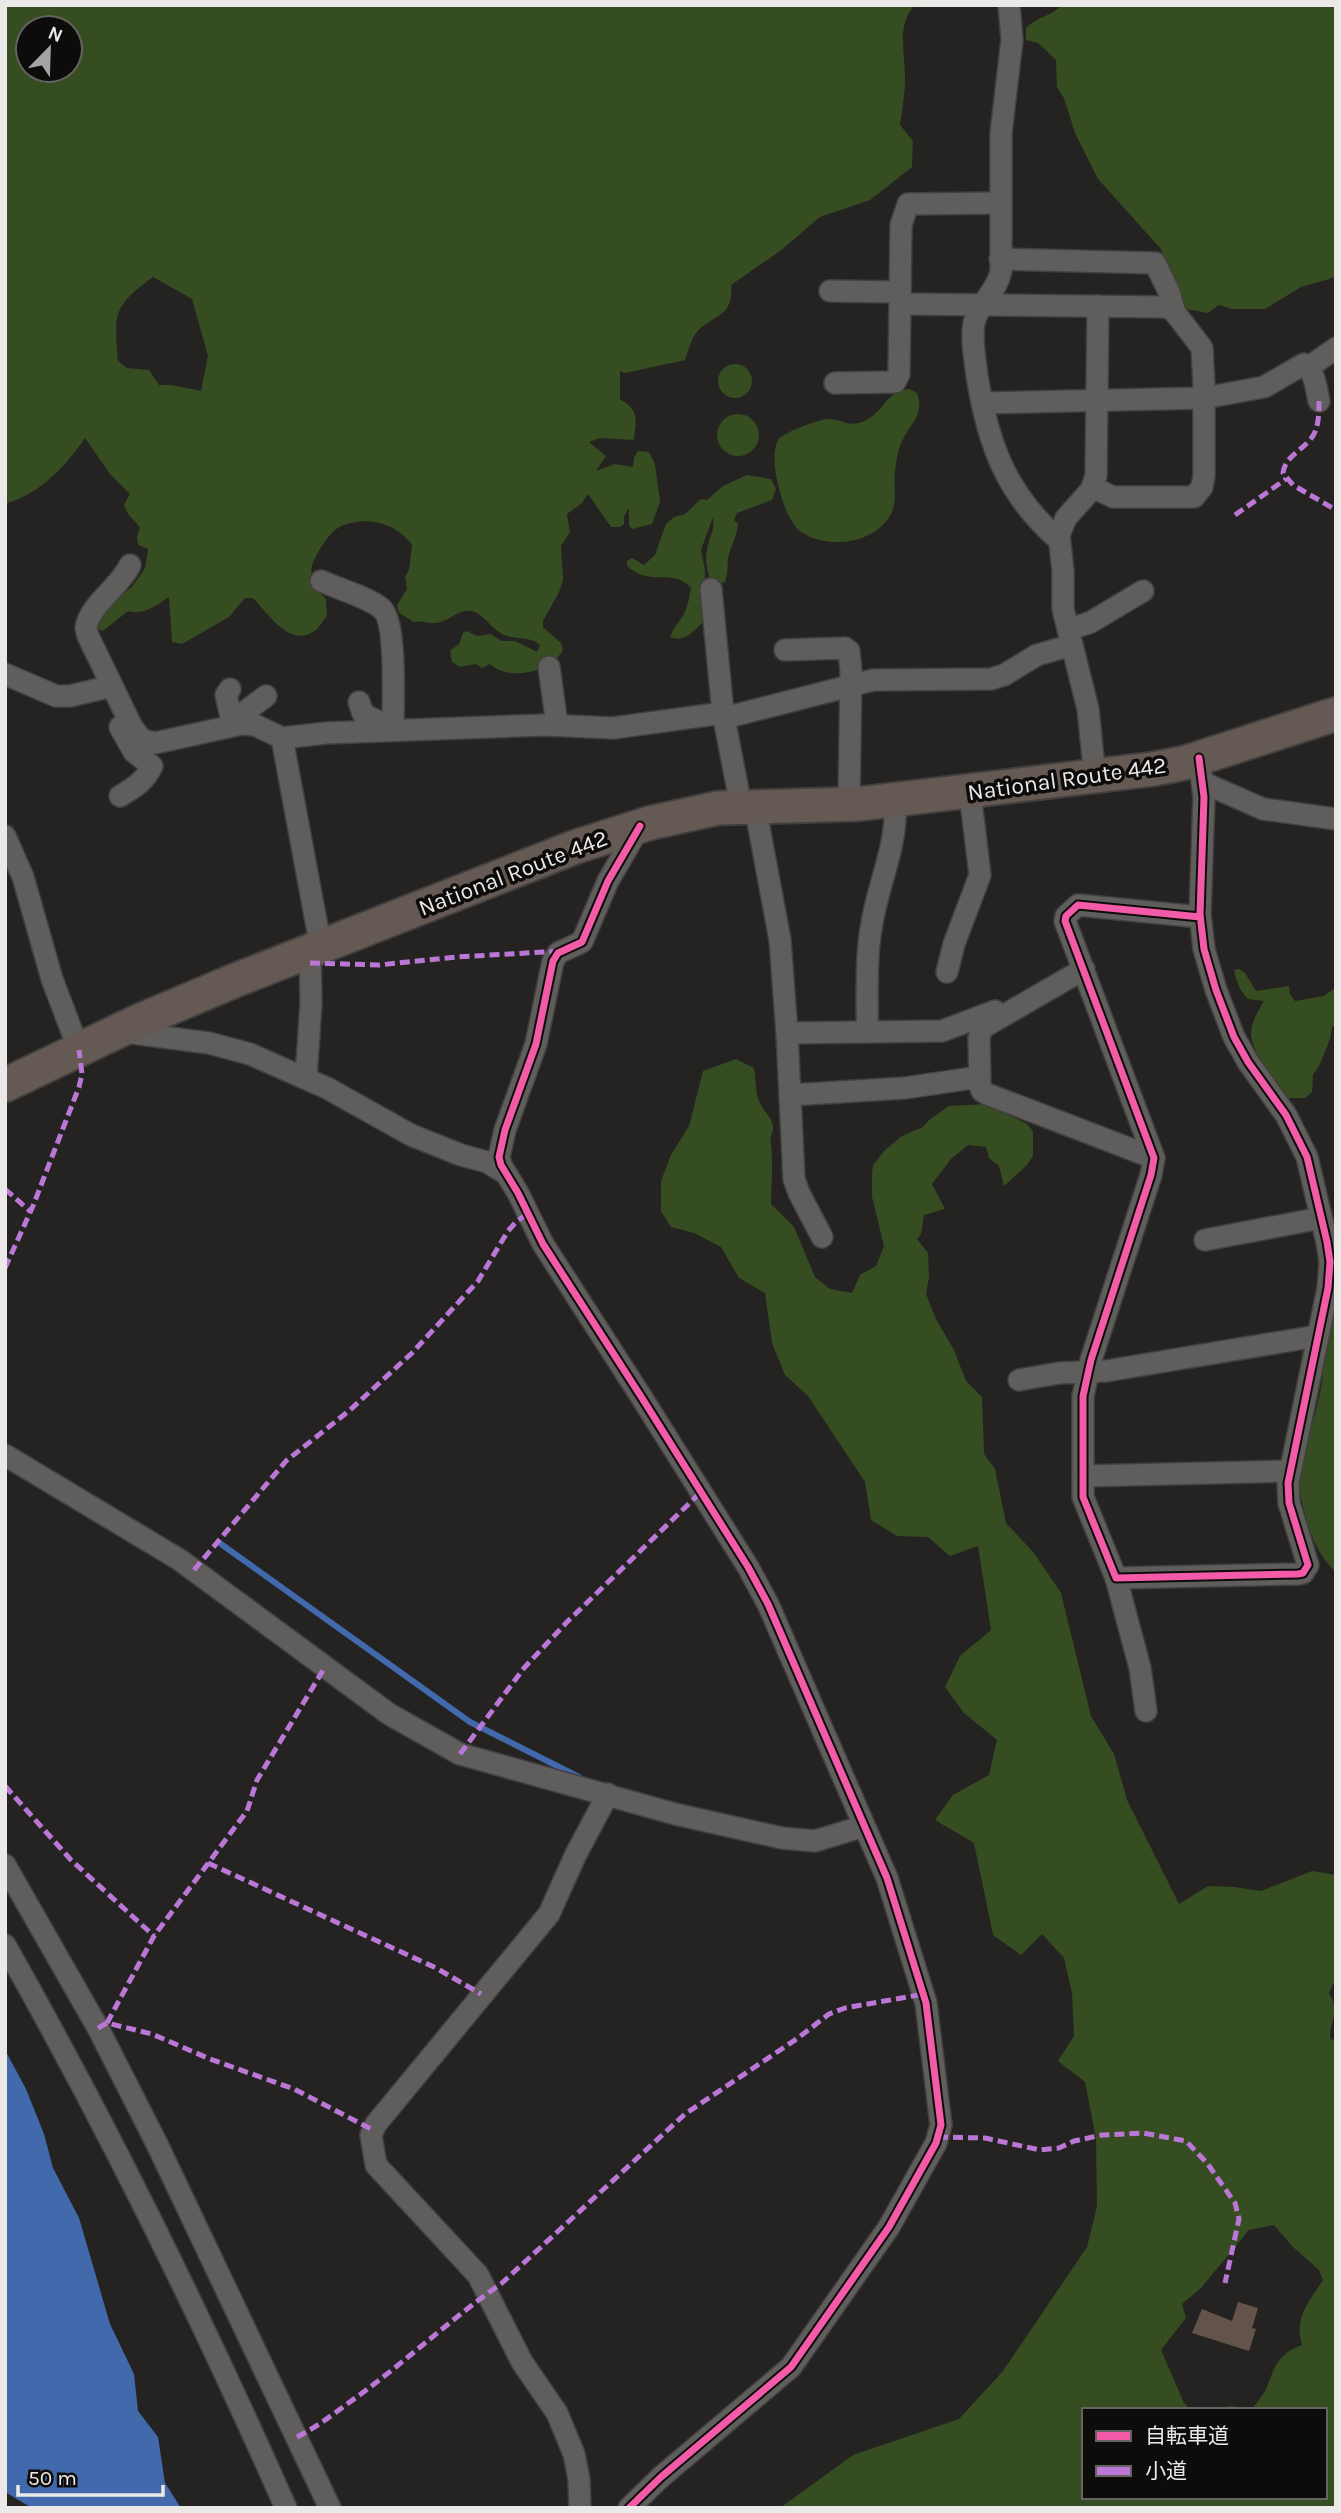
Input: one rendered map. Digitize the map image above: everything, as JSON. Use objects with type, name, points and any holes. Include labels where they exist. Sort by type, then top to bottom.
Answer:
[{"type":"highway","name":"National Route 442","points":[[5,1085],[116,1032],[225,985],[575,847],[640,826],[697,812],[748,806],[895,801],[1170,767],[1201,770],[1336,714]]},
{"type":"street","points":[[1009,5],[1012,40],[1001,134],[998,284],[975,320],[975,364],[993,444],[1010,481],[1032,515],[1059,540]]},
{"type":"street","points":[[835,383],[895,382],[899,374],[901,225],[908,204],[1000,203]]},
{"type":"street","points":[[1000,259],[1155,263],[1169,292],[1175,313]]},
{"type":"street","points":[[830,291],[985,304],[1166,307],[1175,313],[1202,348],[1204,479],[1197,496],[1113,497],[1092,487]]},
{"type":"street","points":[[1095,777],[1088,709],[1063,609],[1063,570],[1059,540],[1060,529],[1066,518],[1092,487],[1097,471],[1098,306]]},
{"type":"street","points":[[1309,367],[1336,348]]},
{"type":"street","points":[[982,403],[1204,398],[1264,387],[1301,364],[1309,367]]},
{"type":"street","points":[[1309,367],[1319,401]]},
{"type":"street","points":[[130,565],[125,577],[93,611],[87,622],[88,636],[124,712],[139,737],[155,743],[233,723],[255,725],[282,738],[396,729],[557,725],[626,727],[723,715],[885,679],[991,679],[1004,675],[1070,638],[1143,591]]},
{"type":"street","points":[[321,581],[378,606],[388,616],[392,637],[396,729]]},
{"type":"street","points":[[711,589],[723,715],[780,940],[794,1179],[822,1237]]},
{"type":"street","points":[[785,650],[845,648],[849,651],[849,804]]},
{"type":"street","points":[[549,667],[557,725]]},
{"type":"street","points":[[5,674],[56,696],[70,696],[112,687]]},
{"type":"street","points":[[230,688],[226,695],[233,723]]},
{"type":"street","points":[[233,723],[266,696]]},
{"type":"street","points":[[359,702],[363,714],[396,729]]},
{"type":"street","points":[[120,796],[145,779],[152,766],[134,752],[120,728],[124,712]]},
{"type":"street","points":[[282,738],[316,950],[306,1078]]},
{"type":"street","points":[[1201,770],[1263,809],[1336,819]]},
{"type":"street","points":[[1116,1578],[1303,1573],[1308,1565],[1289,1503],[1289,1471],[1330,1272],[1311,1169],[1303,1146],[1286,1115],[1248,1062],[1226,1016],[1204,949],[1200,916],[1201,770]]},
{"type":"street","points":[[947,972],[954,944],[980,875],[970,793]]},
{"type":"street","points":[[867,1032],[870,936],[896,830],[895,801]]},
{"type":"street","points":[[629,2508],[791,2367],[888,2227],[936,2143],[941,2115],[926,2003],[887,1878],[796,1666],[758,1585],[543,1244],[499,1157],[539,1034],[553,961],[562,951],[582,942],[608,881],[640,826]]},
{"type":"street","points":[[5,836],[23,877],[52,979],[79,1050]]},
{"type":"street","points":[[1146,1711],[1140,1668],[1116,1578],[1083,1497],[1083,1396],[1087,1372],[1151,1175],[1154,1158],[1065,921],[1066,916],[1078,905],[1200,916]]},
{"type":"street","points":[[1084,969],[987,1024],[980,1033],[980,1086],[987,1094],[1154,1158]]},
{"type":"street","points":[[787,1033],[942,1031],[1001,1009],[1009,1011]]},
{"type":"street","points":[[116,1032],[140,1033],[228,1047],[250,1054],[306,1078],[411,1135],[487,1162],[505,1173]]},
{"type":"street","points":[[790,1095],[905,1088],[979,1077]]},
{"type":"street","points":[[1205,1240],[1321,1218]]},
{"type":"street","points":[[1019,1380],[1059,1373],[1106,1371],[1317,1336]]},
{"type":"street","points":[[5,1455],[180,1560],[371,1701],[460,1754],[715,1824],[795,1840],[825,1839],[864,1826]]},
{"type":"street","points":[[1083,1476],[1289,1471]]},
{"type":"street","points":[[580,2508],[579,2479],[574,2454],[557,2413],[522,2362],[478,2275],[376,2165],[372,2135],[376,2124],[549,1914],[576,1854],[608,1794]]},
{"type":"street","points":[[5,1865],[99,2028],[158,2144],[330,2508]]},
{"type":"street","points":[[5,1945],[138,2197],[205,2331],[286,2508]]},
{"type":"green space","points":[[5,5],[915,5],[903,31],[905,86],[900,125],[913,141],[912,167],[870,200],[820,217],[780,251],[731,285],[729,304],[720,315],[696,333],[685,360],[625,373],[620,371],[620,399],[631,408],[635,416],[634,440],[600,438],[589,442],[606,456],[596,471],[615,464],[633,467],[638,451],[649,452],[655,464],[660,502],[652,524],[632,529],[629,526],[629,508],[624,516],[624,524],[611,527],[588,494],[582,503],[567,514],[570,532],[561,546],[563,580],[543,621],[543,627],[561,643],[563,650],[557,658],[540,669],[508,673],[490,664],[482,668],[476,664],[460,667],[452,662],[450,651],[459,644],[463,633],[467,631],[477,636],[490,634],[502,641],[515,641],[537,652],[540,645],[532,640],[504,635],[481,615],[471,611],[433,623],[414,622],[399,613],[397,605],[407,589],[405,577],[409,570],[412,545],[406,537],[389,526],[368,521],[338,528],[317,554],[312,568],[312,585],[326,599],[327,616],[317,629],[307,635],[298,636],[281,628],[253,598],[245,598],[229,617],[182,644],[172,642],[169,597],[144,611],[128,611],[103,631],[95,625],[109,605],[132,587],[145,568],[148,549],[138,545],[140,527],[124,505],[130,494],[110,474],[85,438],[51,478],[5,504]],"holes":[[[153,277],[192,299],[208,356],[201,391],[159,385],[149,370],[127,368],[118,361],[117,320],[119,311],[130,296]]]},
{"type":"green space","points":[[1061,5],[1336,5],[1336,277],[1301,287],[1265,309],[1232,309],[1219,305],[1208,313],[1180,308],[1161,249],[1098,179],[1075,133],[1064,98],[1057,87],[1056,60],[1038,43],[1026,40],[1026,28]]},
{"type":"green space","points":[[735,364],[747,369],[752,381],[747,393],[735,398],[723,393],[718,381],[723,369]]},
{"type":"green space","points":[[909,389],[917,393],[918,413],[899,448],[894,504],[884,524],[863,538],[850,541],[824,541],[801,532],[789,515],[779,488],[775,459],[779,439],[810,423],[824,420],[859,423],[871,417],[895,394]]},
{"type":"green space","points":[[738,414],[753,420],[759,435],[753,450],[738,456],[723,450],[717,435],[723,420]]},
{"type":"green space","points":[[747,475],[771,479],[776,489],[772,500],[737,513],[734,520],[738,524],[729,554],[725,582],[712,586],[706,559],[713,517],[701,550],[705,571],[703,622],[684,638],[670,637],[686,610],[691,588],[676,579],[645,576],[627,566],[627,561],[632,558],[644,565],[655,555],[666,524],[674,517],[685,514],[701,499],[707,500],[723,486]]},
{"type":"green space","points":[[1239,969],[1245,973],[1256,991],[1289,986],[1295,1001],[1324,996],[1336,987],[1336,1024],[1332,1027],[1330,1039],[1313,1075],[1312,1092],[1305,1098],[1287,1098],[1259,1058],[1251,1033],[1254,1020],[1264,1001],[1248,999],[1245,996],[1234,970]]},
{"type":"green space","points":[[736,1059],[754,1068],[758,1099],[773,1127],[770,1138],[771,1204],[794,1227],[815,1277],[830,1289],[852,1293],[860,1275],[876,1266],[884,1246],[872,1197],[872,1176],[873,1165],[885,1150],[902,1136],[923,1127],[949,1106],[987,1104],[1027,1124],[1033,1131],[1033,1156],[1004,1186],[999,1166],[989,1158],[986,1147],[968,1145],[951,1159],[932,1184],[945,1209],[924,1215],[921,1234],[917,1239],[928,1253],[929,1277],[926,1294],[966,1381],[982,1397],[984,1454],[995,1469],[1006,1523],[1034,1553],[1061,1593],[1091,1716],[1114,1754],[1127,1800],[1179,1904],[1208,1886],[1261,1891],[1312,1871],[1336,1875],[1336,1978],[1329,1993],[1335,2010],[1330,2038],[1336,2043],[1336,2508],[780,2508],[853,2455],[959,2419],[1003,2371],[1087,2247],[1097,2206],[1096,2139],[1085,2082],[1058,2061],[1074,2036],[1072,1993],[1064,1958],[1042,1934],[1021,1955],[993,1935],[974,1843],[935,1820],[953,1795],[989,1775],[997,1740],[964,1713],[945,1687],[960,1656],[991,1630],[978,1546],[950,1556],[928,1537],[897,1536],[871,1520],[865,1482],[808,1396],[785,1375],[772,1343],[765,1293],[739,1278],[721,1247],[694,1233],[671,1227],[661,1211],[661,1181],[671,1155],[689,1126],[703,1071]],"holes":[[[1274,2225],[1292,2246],[1319,2270],[1323,2280],[1301,2319],[1302,2345],[1281,2358],[1264,2393],[1253,2408],[1327,2408],[1327,2499],[1082,2499],[1082,2408],[1189,2408],[1184,2403],[1161,2350],[1186,2318],[1182,2304],[1201,2288],[1249,2230]]]},
{"type":"green space","points":[[1336,1310],[1336,1572],[1314,1542],[1300,1489],[1302,1464],[1321,1388],[1325,1339]]},
{"type":"water","points":[[5,2050],[26,2089],[44,2134],[53,2168],[79,2218],[110,2324],[134,2374],[138,2411],[158,2437],[165,2483],[181,2508],[32,2508],[5,2492]]},
{"type":"building","points":[[1238,2302],[1258,2308],[1252,2328],[1256,2329],[1249,2351],[1192,2333],[1202,2309],[1232,2321]]},
{"type":"waterway","points":[[221,1544],[470,1722],[579,1777]]},
{"type":"marked path","points":[[1319,401],[1318,422],[1314,434],[1288,461],[1283,473],[1293,485],[1336,510]]},
{"type":"marked path","points":[[1235,515],[1286,479]]},
{"type":"marked path","points":[[310,963],[379,965],[456,957],[562,951]]},
{"type":"marked path","points":[[5,1268],[33,1206],[79,1087],[82,1074],[79,1050]]},
{"type":"marked path","points":[[5,1189],[31,1212]]},
{"type":"marked path","points":[[194,1570],[286,1461],[350,1410],[412,1353],[478,1281],[508,1231],[527,1214]]},
{"type":"marked path","points":[[460,1754],[524,1668],[567,1622],[700,1493]]},
{"type":"marked path","points":[[107,2023],[154,1936],[247,1811],[257,1780],[325,1667]]},
{"type":"marked path","points":[[5,1786],[71,1860],[154,1936]]},
{"type":"marked path","points":[[208,1863],[436,1968],[481,1994]]},
{"type":"marked path","points":[[297,2437],[323,2422],[367,2389],[502,2283],[685,2114],[829,2014],[845,2008],[924,1994]]},
{"type":"marked path","points":[[98,2028],[107,2023],[152,2034],[210,2059],[294,2089],[373,2130]]},
{"type":"marked path","points":[[938,2137],[985,2138],[1040,2150],[1059,2148],[1074,2141],[1102,2135],[1143,2133],[1186,2141],[1207,2163],[1235,2203],[1239,2219],[1225,2283]]},
{"type":"cycle path","points":[[1199,758],[1204,797],[1200,914],[1204,949],[1234,1037],[1248,1062],[1286,1115],[1307,1157],[1330,1262],[1328,1288],[1288,1483],[1289,1503],[1308,1565],[1303,1573],[1298,1574],[1116,1578],[1083,1497],[1083,1396],[1091,1360],[1151,1175],[1154,1158],[1065,921],[1066,916],[1078,905],[1200,917]]},
{"type":"cycle path","points":[[629,2508],[661,2477],[791,2367],[889,2227],[936,2143],[941,2125],[926,2003],[887,1878],[768,1604],[748,1567],[543,1244],[499,1157],[505,1130],[536,1044],[553,961],[558,953],[582,942],[608,881],[640,826]]}]
